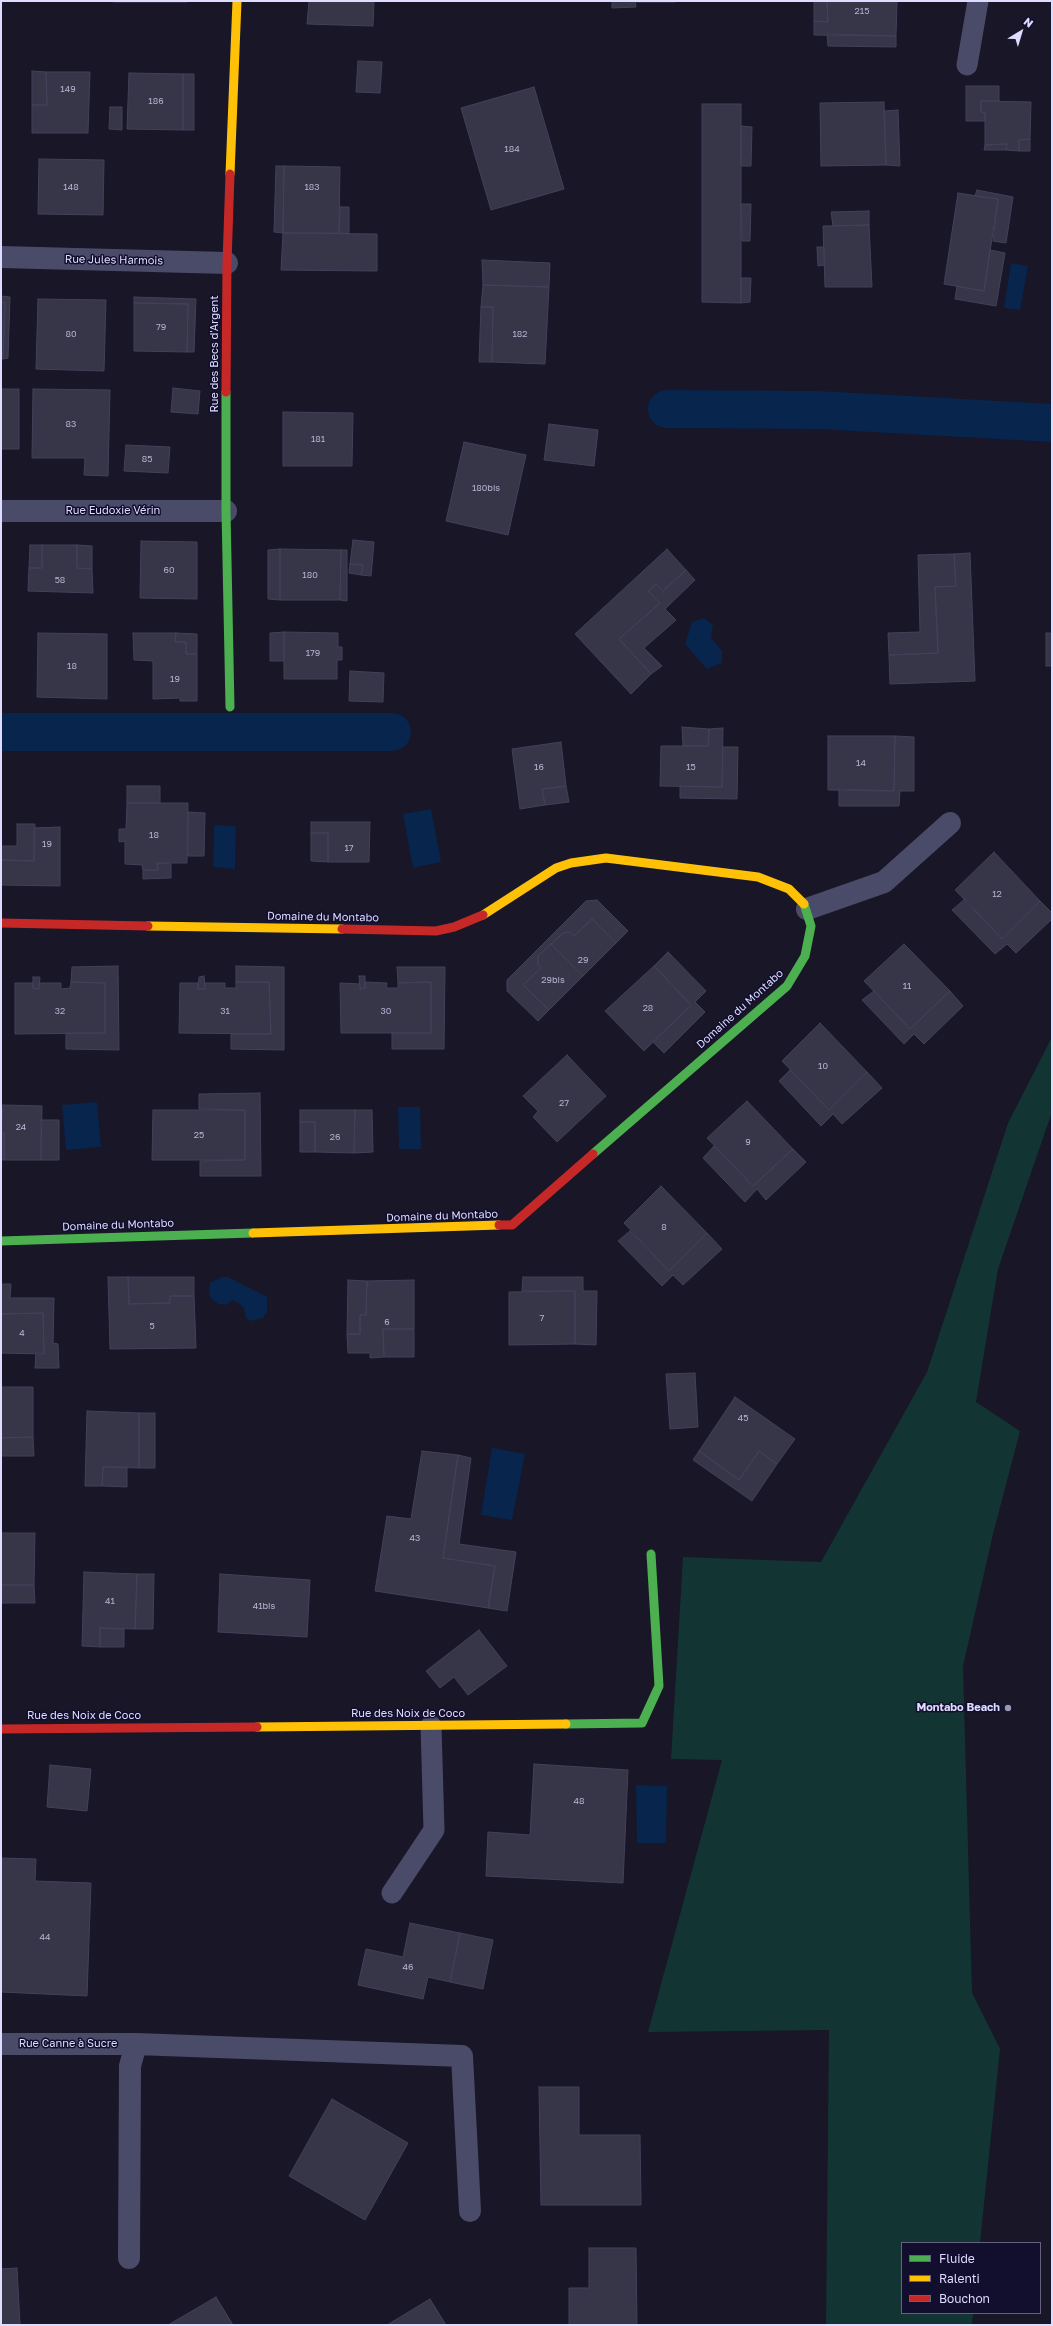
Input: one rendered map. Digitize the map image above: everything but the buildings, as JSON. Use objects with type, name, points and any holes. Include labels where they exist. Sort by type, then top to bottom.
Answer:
[{"type":"street","name":"Rue des Becs d'Argent","points":[[230,707],[226,511],[227,263],[237,1]]},
{"type":"street","name":"Rue Jules Harmois","points":[[1,257],[227,263]]},
{"type":"street","name":"Rue Eudoxie Vérin","points":[[1,511],[226,511]]},
{"type":"street","points":[[807,909],[884,882],[950,823]]},
{"type":"street","name":"Domaine du Montabo","points":[[1,923],[436,931],[454,927],[486,914],[556,868],[571,863],[606,858],[758,877],[789,889],[801,899],[807,909],[811,926],[810,941],[796,972],[786,986],[512,1226],[1,1241]]},
{"type":"street","name":"Rue des Noix de Coco","points":[[1,1729],[642,1723],[659,1686],[651,1554]]},
{"type":"street","name":"Rue Canne à Sucre","points":[[1,2044],[136,2044],[462,2056],[470,2211]]},
{"type":"street","points":[[128,2258],[130,2066],[136,2044]]},
{"type":"lane","points":[[967,65],[978,1]]},
{"type":"lane","points":[[392,1893],[434,1830],[431,1726]]},
{"type":"green space","points":[[1052,1037],[1052,1112],[998,1269],[976,1402],[1020,1431],[993,1534],[963,1666],[972,1993],[1000,2049],[980,2242],[901,2242],[901,2314],[973,2314],[972,2325],[826,2325],[829,2030],[648,2032],[722,1760],[671,1759],[683,1557],[821,1562],[927,1372],[1008,1123]]},
{"type":"water","points":[[1011,263],[1028,266],[1020,310],[1004,308]]},
{"type":"water","points":[[704,618],[713,625],[711,638],[722,651],[722,663],[707,669],[685,644],[692,622]]},
{"type":"water","points":[[431,809],[441,862],[413,868],[403,814]]},
{"type":"water","points":[[214,825],[236,826],[235,869],[213,867]]},
{"type":"water","points":[[97,1102],[101,1147],[66,1150],[62,1105]]},
{"type":"water","points":[[398,1107],[420,1107],[421,1149],[399,1149]]},
{"type":"water","points":[[222,1277],[228,1277],[267,1297],[267,1312],[263,1318],[251,1321],[246,1318],[244,1308],[239,1303],[232,1300],[226,1305],[218,1304],[209,1296],[210,1283]]},
{"type":"water","points":[[492,1448],[525,1454],[512,1520],[481,1515]]},
{"type":"water","points":[[636,1785],[667,1786],[666,1843],[637,1843]]},
{"type":"waterway","points":[[667,409],[818,410],[1052,423]]},
{"type":"waterway","points":[[1,732],[392,732]]},
{"type":"traffic: fast","points":[[226,392],[226,511],[230,707]]},
{"type":"traffic: fast","points":[[593,1154],[787,986],[805,956],[811,926],[804,904]]},
{"type":"traffic: fast","points":[[1,1241],[253,1233]]},
{"type":"traffic: fast","points":[[566,1724],[642,1723],[659,1686],[651,1554]]},
{"type":"traffic: slow","points":[[230,174],[237,1]]},
{"type":"traffic: slow","points":[[483,915],[556,868],[571,863],[606,858],[758,877],[789,889],[804,904]]},
{"type":"traffic: slow","points":[[148,926],[342,929]]},
{"type":"traffic: slow","points":[[253,1233],[499,1225]]},
{"type":"traffic: slow","points":[[257,1727],[566,1724]]},
{"type":"traffic: jam","points":[[226,392],[227,263],[230,174]]},
{"type":"traffic: jam","points":[[342,929],[436,931],[454,927],[483,915]]},
{"type":"traffic: jam","points":[[1,923],[148,926]]},
{"type":"traffic: jam","points":[[499,1225],[512,1225],[593,1154]]},
{"type":"traffic: jam","points":[[1,1729],[257,1727]]},
{"type":"place","name":"Montabo Beach","points":[[1008,1708]]}]
